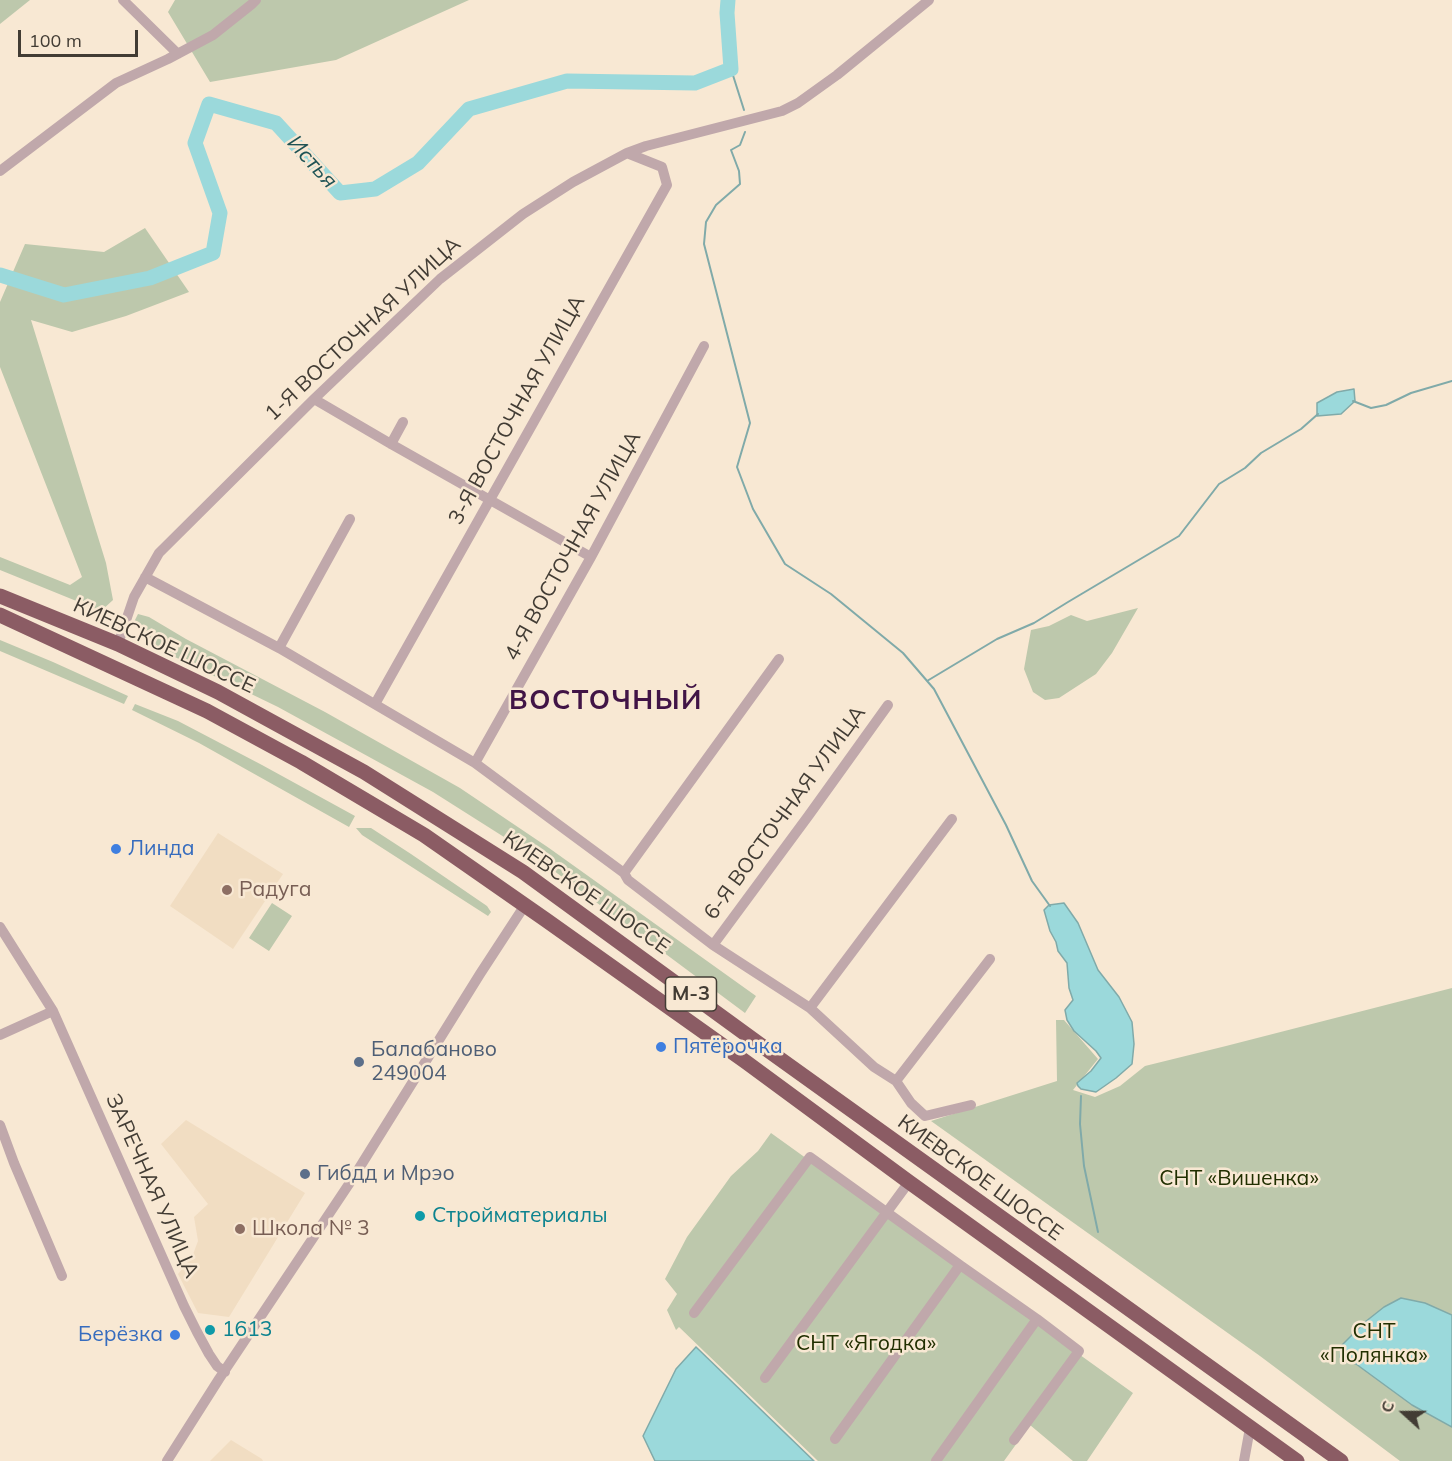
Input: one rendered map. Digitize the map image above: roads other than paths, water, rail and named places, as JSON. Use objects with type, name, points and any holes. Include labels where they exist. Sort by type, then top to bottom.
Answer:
[{"type":"highway","name":"КИЕВСКОЕ ШОССЕ","points":[[0,596],[118,644],[218,692],[380,781],[524,872],[762,1047],[1341,1461]]},
{"type":"highway","name":"КИЕВСКОЕ ШОССЕ","points":[[0,615],[207,711],[301,762],[424,836],[746,1062],[1297,1461]]},
{"type":"highway","points":[[370,802],[363,788],[367,782],[380,781]]},
{"type":"street","points":[[123,0],[178,54]]},
{"type":"street","points":[[0,171],[116,83],[213,35],[254,2]]},
{"type":"street","name":"1-Я ВОСТОЧНАЯ УЛИЦА","points":[[118,644],[134,597],[159,553],[314,399],[440,279],[467,257],[533,207],[627,153],[782,111],[798,103],[837,75],[926,3]]},
{"type":"street","name":"3-Я ВОСТОЧНАЯ УЛИЦА","points":[[375,704],[667,185],[662,167],[627,153]]},
{"type":"street","name":"4-Я ВОСТОЧНАЯ УЛИЦА","points":[[475,764],[591,557],[704,346]]},
{"type":"street","points":[[314,399],[591,557]]},
{"type":"street","points":[[391,444],[403,422]]},
{"type":"street","points":[[279,648],[350,519]]},
{"type":"street","points":[[145,577],[279,648],[475,764],[624,873],[628,880],[713,945],[810,1008],[874,1067],[896,1081],[910,1103],[925,1116],[971,1105]]},
{"type":"street","points":[[624,873],[779,659]]},
{"type":"street","name":"6-Я ВОСТОЧНАЯ УЛИЦА","points":[[713,945],[888,705]]},
{"type":"street","points":[[810,1008],[952,819]]},
{"type":"street","points":[[167,1461],[353,1178],[525,905]]},
{"type":"street","name":"ЗАРЕЧНАЯ УЛИЦА","points":[[0,927],[52,1011],[184,1306],[209,1354],[225,1372]]},
{"type":"street","points":[[896,1081],[990,959]]},
{"type":"street","points":[[0,1035],[52,1011]]},
{"type":"street","points":[[0,1125],[62,1276]]},
{"type":"street","points":[[694,1313],[810,1157],[1079,1351],[1014,1440]]},
{"type":"street","points":[[765,1378],[909,1182]]},
{"type":"street","points":[[835,1439],[960,1265]]},
{"type":"street","points":[[936,1461],[1037,1319]]},
{"type":"street","points":[[1244,1461],[1250,1428]]},
{"type":"water","points":[[1354,389],[1355,401],[1341,414],[1317,416],[1317,403],[1337,392]]},
{"type":"water","points":[[1064,903],[1078,923],[1098,970],[1119,997],[1132,1022],[1134,1044],[1132,1064],[1096,1092],[1081,1089],[1077,1083],[1101,1058],[1074,1031],[1067,1020],[1065,1010],[1073,1000],[1069,988],[1067,963],[1058,951],[1044,910],[1049,905]]},
{"type":"water","points":[[1401,1298],[1425,1303],[1452,1315],[1452,1427],[1412,1405],[1356,1364],[1340,1357],[1341,1346],[1365,1322],[1384,1307]]},
{"type":"water","points":[[696,1347],[814,1461],[655,1461],[643,1436],[676,1369]]},
{"type":"waterway","name":"Истья","points":[[0,275],[64,295],[150,278],[213,253],[220,213],[195,143],[209,104],[276,123],[340,193],[375,189],[418,163],[469,109],[567,81],[695,83],[731,69],[728,0]]},
{"type":"waterway","points":[[731,69],[744,110]]},
{"type":"waterway","points":[[745,132],[740,145],[731,150],[739,171],[740,184],[716,205],[706,222],[704,244],[750,423],[737,467],[753,509],[785,564],[831,594],[903,653],[934,689],[1006,825],[1032,881],[1050,906]]},
{"type":"waterway","points":[[1353,401],[1371,408],[1386,405],[1411,393],[1452,381]]},
{"type":"waterway","points":[[927,681],[997,639],[1034,623],[1179,536],[1219,484],[1245,468],[1261,453],[1301,429],[1318,414]]},
{"type":"waterway","points":[[1081,1096],[1080,1124],[1084,1166],[1098,1232]]},
{"type":"place","name":"Линда","points":[[116,849]]},
{"type":"place","name":"Радуга","points":[[227,890]]},
{"type":"place","name":"Пятёрочка","points":[[661,1047]]},
{"type":"place","name":"Балабаново 249004","points":[[359,1062]]},
{"type":"place","name":"Гибдд и Мрэо","points":[[305,1174]]},
{"type":"place","name":"Стройматериалы","points":[[420,1216]]},
{"type":"place","name":"Школа № 3","points":[[240,1229]]},
{"type":"place","name":"1613","points":[[210,1330]]},
{"type":"place","name":"Берёзка","points":[[175,1335]]},
{"type":"district","name":"ВОСТОЧНЫЙ","points":[[606,701]]},
{"type":"park label","name":"СНТ «Вишенка»","points":[[1239,1179]]},
{"type":"park label","name":"СНТ «Ягодка»","points":[[866,1344]]},
{"type":"park label","name":"СНТ «Полянка»","points":[[1374,1344]]}]
